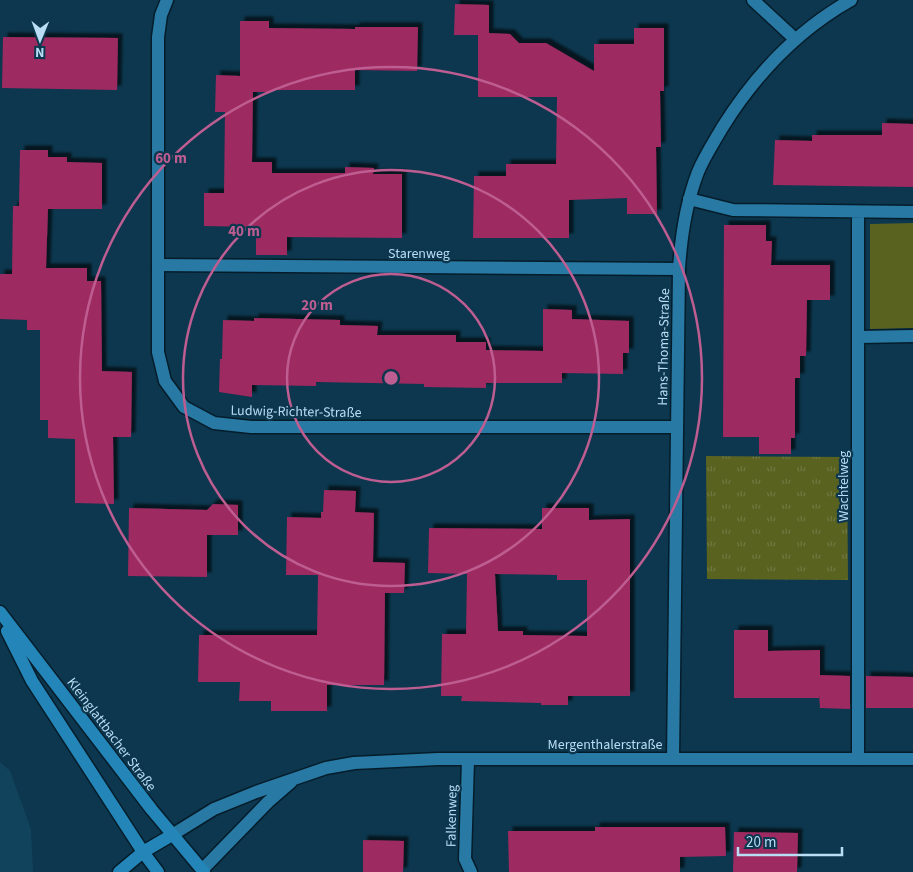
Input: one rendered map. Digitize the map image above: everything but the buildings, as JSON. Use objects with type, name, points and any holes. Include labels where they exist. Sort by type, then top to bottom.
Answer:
[{"type":"main road","name":"Kleinglattbacher Straße","points":[[0,612],[172,835],[202,871]]},
{"type":"main road","points":[[0,616],[32,681],[143,852],[158,872]]},
{"type":"main road","points":[[119,872],[143,852],[172,835]]},
{"type":"street","name":"Ludwig-Richter-Straße","points":[[167,0],[161,15],[158,37],[158,352],[165,382],[184,407],[214,423],[251,427],[677,427]]},
{"type":"street","points":[[754,0],[795,39]]},
{"type":"street","name":"Hans-Thoma-Straße","points":[[672,759],[679,269],[680,246],[689,199],[702,164],[736,105],[754,82],[795,39],[826,14],[851,0]]},
{"type":"street","points":[[689,199],[733,210],[913,212]]},
{"type":"street","name":"Wachtelweg","points":[[858,212],[858,760]]},
{"type":"street","name":"Starenweg","points":[[158,265],[679,269]]},
{"type":"street","points":[[859,337],[913,336]]},
{"type":"street","name":"Mergenthalerstraße","points":[[172,835],[222,806],[298,776],[354,763],[416,759],[913,759]]},
{"type":"street","name":"Falkenweg","points":[[468,760],[465,859],[471,872]]},
{"type":"street","name":"Mergenthalerstraße","points":[[202,871],[268,802],[298,776]]},
{"type":"shaded area","points":[[0,762],[10,771],[31,829],[33,872],[0,872]]},
{"type":"green space","points":[[913,223],[913,328],[870,329],[870,224]]},
{"type":"green space","points":[[706,456],[847,457],[848,580],[707,579]]}]
